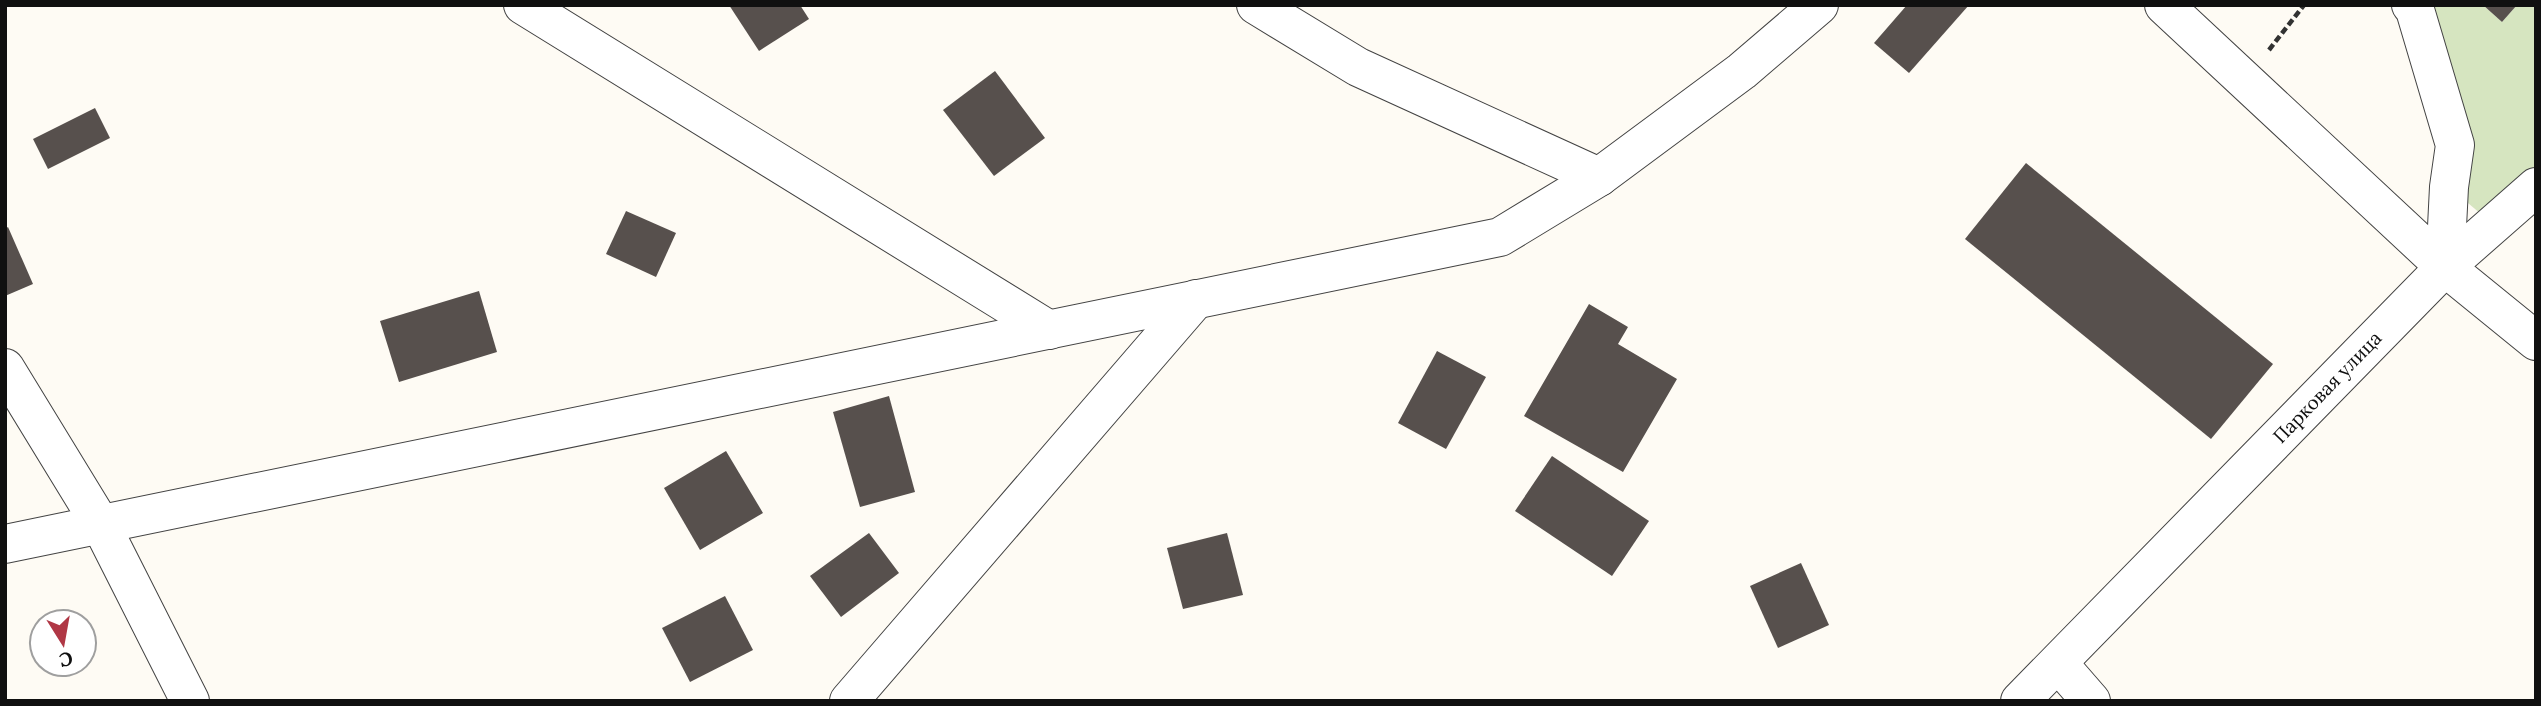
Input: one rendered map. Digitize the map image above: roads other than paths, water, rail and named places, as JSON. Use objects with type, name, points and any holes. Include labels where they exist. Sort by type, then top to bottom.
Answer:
[{"type":"street","points":[[523,5],[1049,330]]},
{"type":"street","points":[[1256,5],[1358,67],[1599,177]]},
{"type":"street","points":[[5,544],[1500,237],[1599,177],[1742,71],[1819,5]]},
{"type":"street","points":[[2164,5],[2445,267],[2536,341]]},
{"type":"street","points":[[2411,5],[2415,10],[2455,145],[2449,187],[2445,267]]},
{"type":"street","name":"Парковая улица","points":[[2021,701],[2445,267],[2536,187]]},
{"type":"street","points":[[849,701],[1196,299]]},
{"type":"street","points":[[5,368],[101,525],[190,701]]},
{"type":"street","points":[[2058,663],[2091,701]]}]
